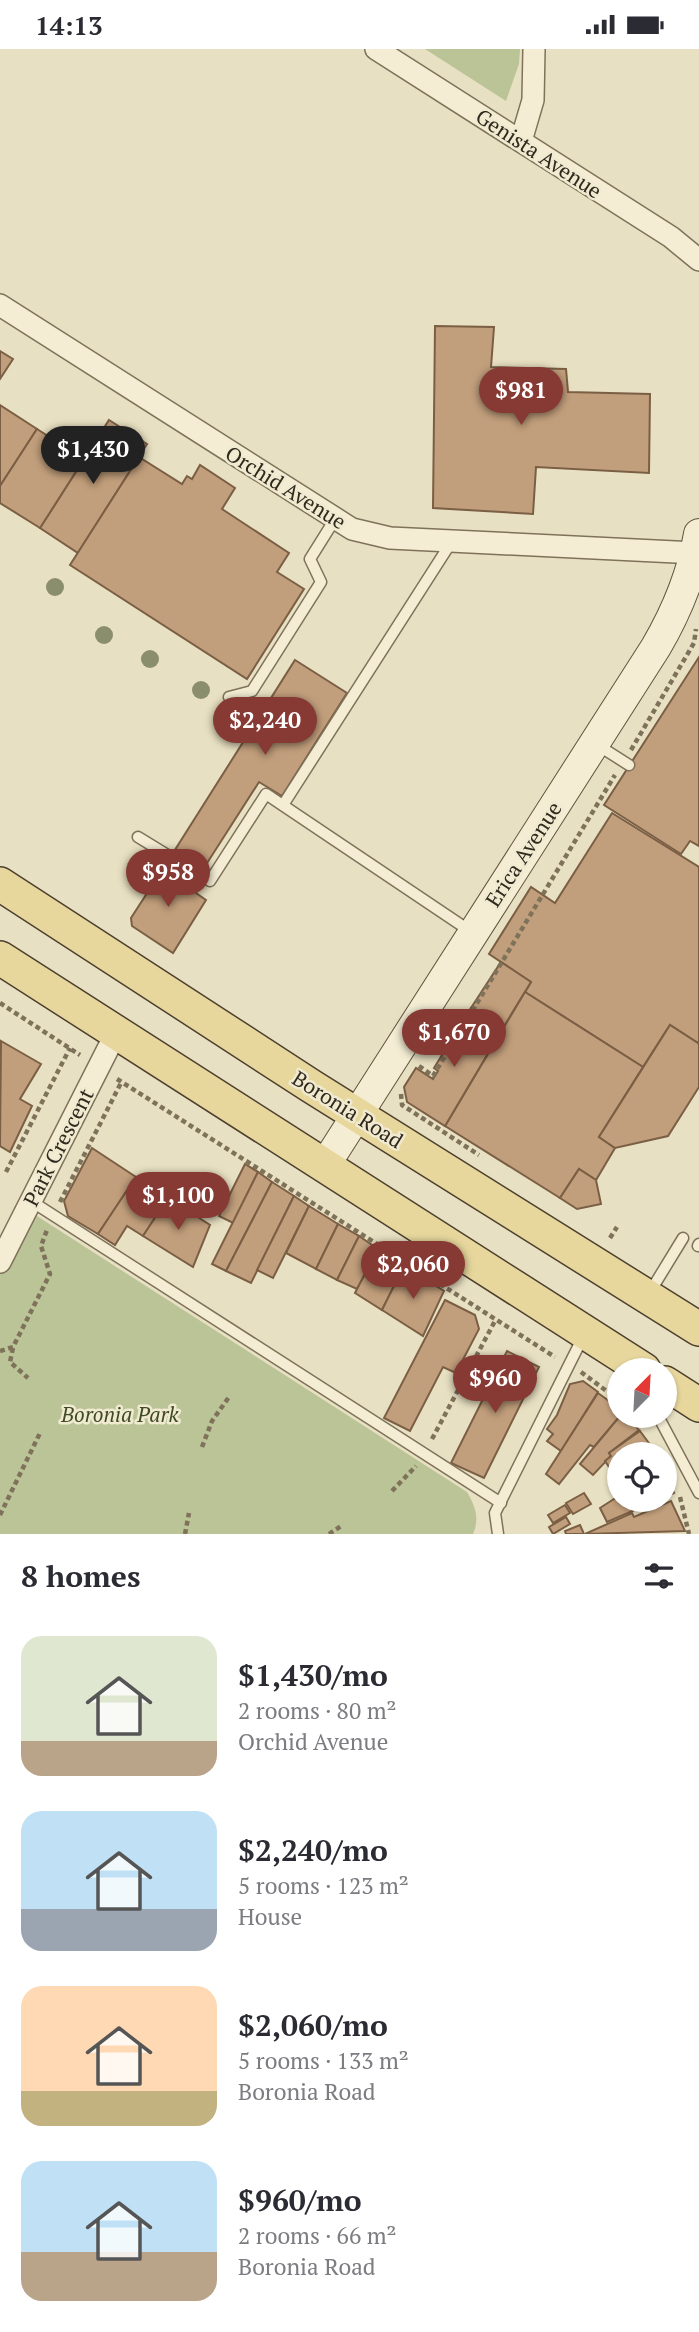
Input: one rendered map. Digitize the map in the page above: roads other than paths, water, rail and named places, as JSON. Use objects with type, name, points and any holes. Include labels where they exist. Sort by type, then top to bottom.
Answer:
[{"type":"main road","name":"Erica Avenue","points":[[325,1165],[668,627],[696,562]]},
{"type":"main road","name":"Boronia Road","points":[[0,884],[358,1116],[699,1329]]},
{"type":"main road","points":[[0,958],[585,1332],[616,1358]]},
{"type":"main road","points":[[647,1298],[699,1318]]},
{"type":"main road","points":[[677,1391],[699,1405]]},
{"type":"street","name":"Genista Avenue","points":[[376,49],[671,237],[699,261]]},
{"type":"street","points":[[520,141],[533,100],[534,49]]},
{"type":"street","name":"Orchid Avenue","points":[[0,305],[335,519],[372,535],[696,562]]},
{"type":"street","name":"Park Crescent","points":[[0,1262],[116,1033]]},
{"type":"lane","points":[[229,697],[252,691],[321,582],[310,559],[335,519]]},
{"type":"lane","points":[[283,805],[452,541]]},
{"type":"lane","points":[[594,743],[626,763]]},
{"type":"lane","points":[[138,837],[210,880],[266,794],[473,932]]},
{"type":"lane","points":[[31,1201],[500,1503]]},
{"type":"lane","points":[[647,1298],[683,1238]]},
{"type":"lane","points":[[498,1534],[494,1519],[500,1503],[585,1332]]},
{"type":"lane","points":[[664,1428],[699,1493]]},
{"type":"park label","name":"Boronia Park","points":[[120,1414]]}]
